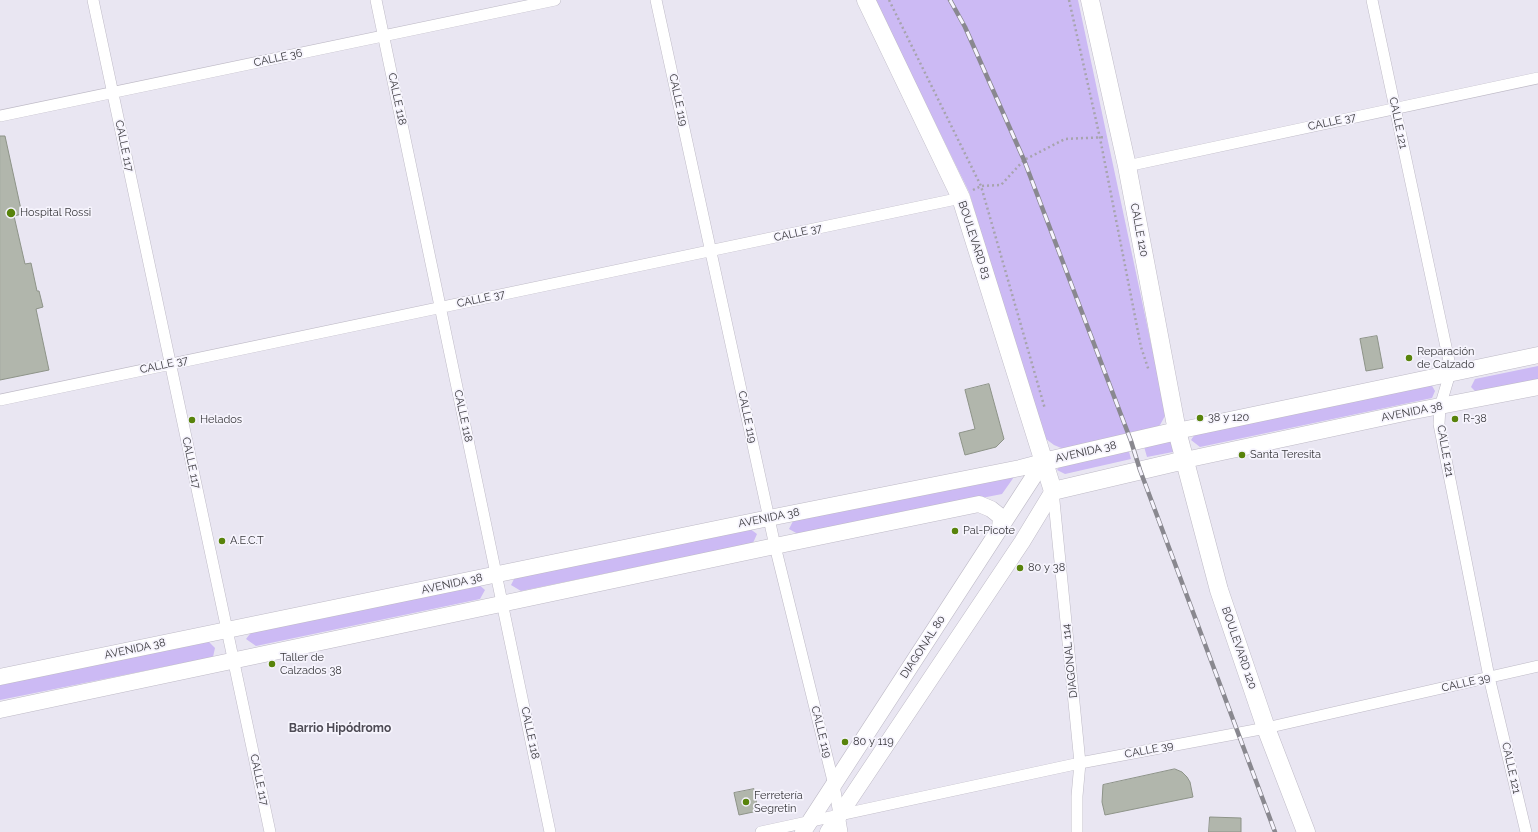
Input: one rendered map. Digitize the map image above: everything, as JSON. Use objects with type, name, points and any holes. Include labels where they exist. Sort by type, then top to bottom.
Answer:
[{"type":"main road","name":"BOULEVARD 83","points":[[866,0],[962,198],[1052,491]]},
{"type":"main road","name":"CALLE 120","points":[[1090,0],[1127,166],[1177,431],[1185,460]]},
{"type":"main road","name":"AVENIDA 38","points":[[0,677],[769,518],[1020,468],[1177,431],[1538,355]]},
{"type":"main road","name":"AVENIDA 38","points":[[1052,491],[1185,460],[1409,412],[1538,388]]},
{"type":"main road","name":"BOULEVARD 120","points":[[1185,460],[1219,590],[1266,728],[1306,832]]},
{"type":"main road","name":"DIAGONAL 80","points":[[806,827],[1043,462]]},
{"type":"main road","points":[[828,832],[1015,553],[1052,491]]},
{"type":"main road","points":[[0,710],[979,504],[991,509],[1001,517],[1000,528]]},
{"type":"street","name":"CALLE 117","points":[[93,0],[270,832]]},
{"type":"street","name":"CALLE 118","points":[[376,0],[550,832]]},
{"type":"street","name":"CALLE 36","points":[[0,116],[556,0]]},
{"type":"street","name":"CALLE 119","points":[[656,0],[775,546],[834,785],[842,832]]},
{"type":"street","name":"CALLE 121","points":[[1372,0],[1449,361],[1450,373],[1440,407],[1439,424],[1489,677],[1526,832]]},
{"type":"street","name":"CALLE 37","points":[[1127,166],[1538,78]]},
{"type":"street","name":"CALLE 37","points":[[0,400],[962,198]]},
{"type":"street","name":"DIAGONAL 114","points":[[1052,491],[1080,763],[1077,796],[1077,832]]},
{"type":"street","name":"CALLE 39","points":[[761,832],[806,827],[839,815],[1080,763],[1266,728],[1538,666]]},
{"type":"path","points":[[889,0],[981,186],[1046,412]]},
{"type":"path","points":[[1069,0],[1100,138],[1141,347],[1151,378]]},
{"type":"path","points":[[962,198],[969,192],[981,186],[1000,185],[1024,160],[1065,139],[1120,136]]},
{"type":"shaded area","points":[[875,0],[1078,0],[1166,414],[1160,425],[1151,431],[1066,450],[1054,445],[1042,436],[969,192]]},
{"type":"shaded area","points":[[1538,366],[1538,380],[1476,392],[1471,387],[1475,379]]},
{"type":"shaded area","points":[[1431,384],[1435,391],[1432,398],[1200,447],[1191,440],[1197,431]]},
{"type":"shaded area","points":[[1174,437],[1178,451],[1147,457],[1143,443]]},
{"type":"shaded area","points":[[1128,448],[1131,459],[1065,474],[1057,470],[1063,462]]},
{"type":"shaded area","points":[[1014,477],[1002,494],[798,534],[789,529],[794,519]]},
{"type":"shaded area","points":[[749,528],[757,534],[753,543],[521,591],[511,585],[516,575]]},
{"type":"shaded area","points":[[477,583],[485,590],[480,599],[256,646],[246,639],[253,630]]},
{"type":"shaded area","points":[[207,640],[215,648],[213,657],[0,700],[0,684]]},
{"type":"building","name":"Hospital Rossi","points":[[0,136],[5,136],[22,214],[14,216],[25,264],[31,263],[37,291],[39,291],[43,307],[36,309],[49,370],[0,380]]},
{"type":"building","points":[[1377,336],[1383,368],[1366,371],[1360,339]]},
{"type":"building","points":[[989,384],[1004,439],[996,447],[965,455],[959,433],[975,429],[965,390]]},
{"type":"building","points":[[1175,769],[1182,772],[1187,777],[1190,782],[1193,797],[1105,815],[1102,802],[1103,785]]},
{"type":"building","name":"Ferretería Segretin","points":[[754,789],[758,811],[739,815],[734,793]]},
{"type":"building","points":[[1210,817],[1241,818],[1241,832],[1209,832]]},
{"type":"railway","points":[[950,0],[965,27],[1024,160],[1131,441],[1140,470],[1275,832]]},
{"type":"place","name":"Hospital Rossi","points":[[11,213]]},
{"type":"place","name":"Reparación de Calzado","points":[[1409,358]]},
{"type":"place","name":"38 y 120","points":[[1200,418]]},
{"type":"place","name":"R-38","points":[[1455,419]]},
{"type":"place","name":"Helados","points":[[192,420]]},
{"type":"place","name":"Santa Teresita","points":[[1242,455]]},
{"type":"place","name":"Pal-Picote","points":[[955,531]]},
{"type":"place","name":"A.E.C.T","points":[[222,541]]},
{"type":"place","name":"80 y 38","points":[[1020,568]]},
{"type":"place","name":"Taller de Calzados 38","points":[[272,664]]},
{"type":"place","name":"80 y 119","points":[[845,742]]},
{"type":"place","name":"Ferretería Segretin","points":[[746,802]]},
{"type":"district","name":"Barrio Hipódromo","points":[[340,728]]}]
